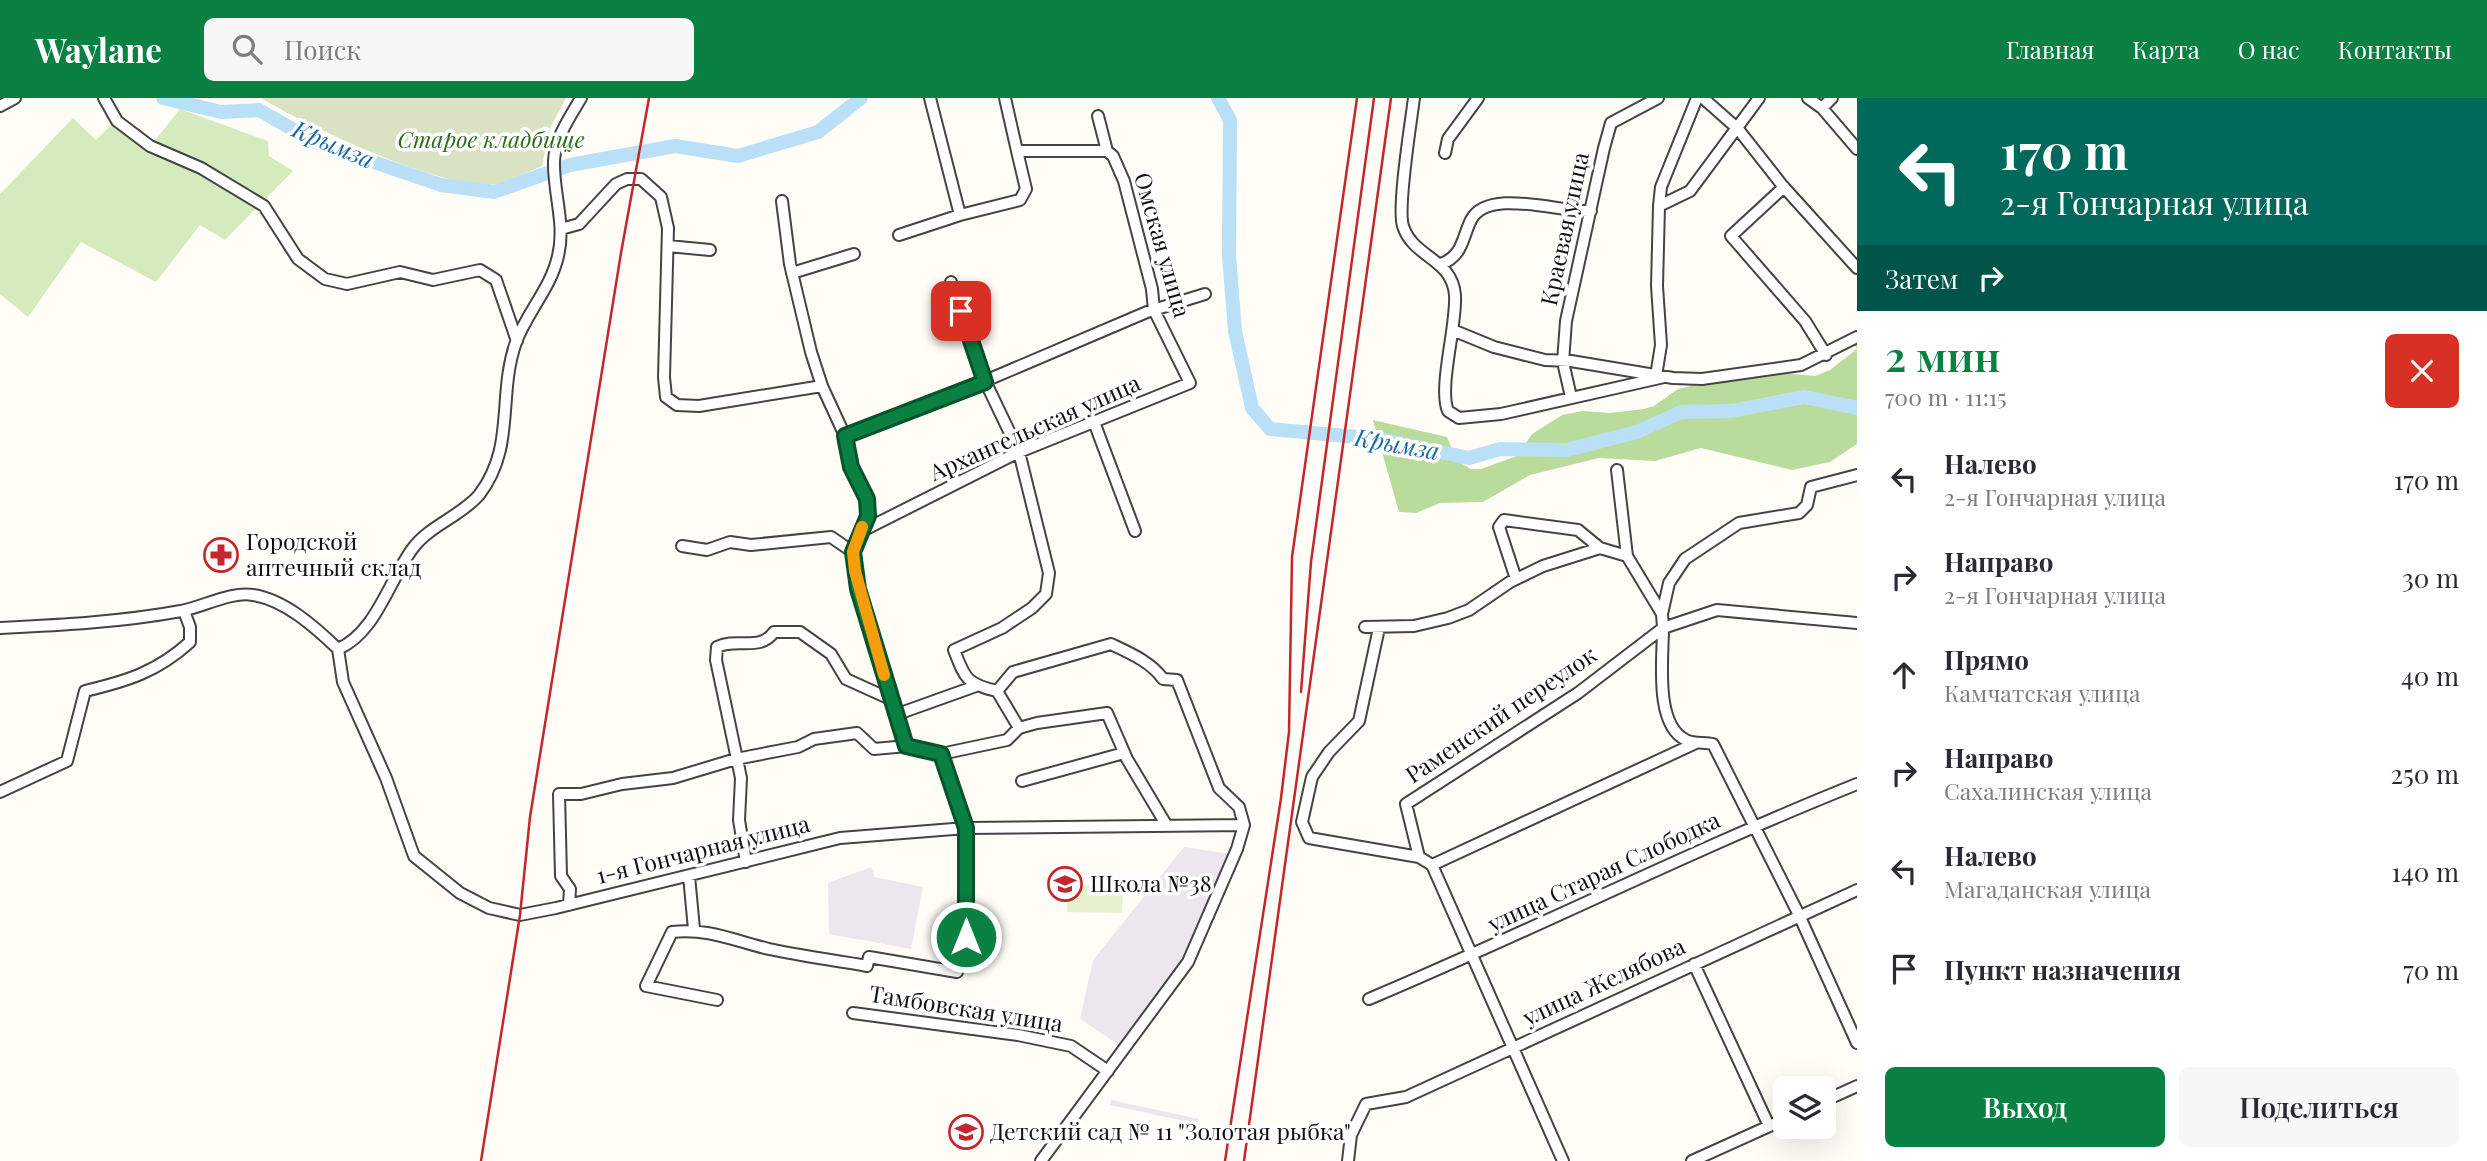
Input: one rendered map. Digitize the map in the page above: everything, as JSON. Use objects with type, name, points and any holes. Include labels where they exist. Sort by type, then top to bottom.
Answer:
[{"type":"street","points":[[0,106],[15,98]]},
{"type":"street","points":[[104,98],[117,121],[150,146],[201,168],[264,206],[298,259],[325,279],[347,284],[400,272],[433,280],[480,270],[496,279],[517,341]]},
{"type":"street","points":[[0,628],[101,623],[184,611],[245,594],[255,595],[284,607],[317,628],[338,649],[359,636],[414,546],[478,495],[502,454],[508,375],[517,341],[558,257],[561,229],[554,160],[562,129],[581,98]]},
{"type":"street","points":[[930,98],[960,215]]},
{"type":"street","points":[[899,235],[960,215],[1020,200],[1026,195],[1005,98]]},
{"type":"street","points":[[1414,98],[1402,224],[1417,249],[1441,264],[1453,283],[1455,331],[1444,396],[1445,404],[1453,415],[1468,418],[1501,414],[1660,376]]},
{"type":"street","points":[[1445,153],[1448,139],[1478,98]]},
{"type":"street","name":"Краевая улица","points":[[1571,397],[1563,362],[1566,321],[1611,123],[1658,98]]},
{"type":"street","points":[[1660,376],[1657,286],[1661,187],[1697,98]]},
{"type":"street","points":[[1703,98],[1738,129],[1784,187],[1857,268]]},
{"type":"street","points":[[1659,206],[1690,191],[1759,98]]},
{"type":"street","points":[[1808,98],[1822,108],[1857,149]]},
{"type":"street","points":[[1822,108],[1832,98]]},
{"type":"street","name":"Омская улица","points":[[1098,116],[1107,151],[1113,156],[1124,181],[1152,289],[1154,310],[1190,383]]},
{"type":"street","points":[[1017,151],[1107,151]]},
{"type":"street","points":[[561,229],[579,224],[616,184],[627,179],[641,179],[661,197],[668,246],[666,397],[677,405],[699,406],[822,386]]},
{"type":"street","points":[[1784,187],[1731,236],[1805,321],[1826,355]]},
{"type":"street","points":[[782,201],[792,273],[822,386],[845,436],[851,467],[867,499],[868,516],[853,552],[858,589],[873,628],[890,699],[906,746]]},
{"type":"street","points":[[1441,264],[1457,255],[1472,218],[1488,206],[1524,203],[1550,209],[1591,211]]},
{"type":"street","points":[[668,246],[710,250]]},
{"type":"street","points":[[792,273],[854,254]]},
{"type":"street","points":[[951,282],[985,382],[1019,452],[1049,573],[1046,594],[1032,608],[1002,628],[954,650],[965,677],[976,686],[997,691],[1019,728]]},
{"type":"street","points":[[845,436],[985,382],[1154,310],[1205,294]]},
{"type":"street","points":[[1455,331],[1494,347],[1563,362],[1660,376],[1702,379],[1801,365],[1826,355],[1857,337]]},
{"type":"street","name":"Архангельская улица","points":[[860,532],[1019,452],[1190,383]]},
{"type":"street","points":[[1094,422],[1135,531]]},
{"type":"street","points":[[1617,470],[1627,556],[1662,614]]},
{"type":"street","points":[[1857,475],[1811,487],[1807,505],[1799,513],[1739,523],[1698,548],[1685,559],[1669,583],[1662,614],[1663,705],[1672,727],[1688,741],[1713,744],[1799,915],[1857,1043]]},
{"type":"street","points":[[1516,579],[1499,527],[1503,520],[1578,530],[1600,548],[1627,556]]},
{"type":"street","points":[[682,546],[707,550],[730,542],[751,545],[831,537],[853,552]]},
{"type":"street","points":[[1365,627],[1414,625],[1448,618],[1469,610],[1516,579],[1543,566],[1600,548]]},
{"type":"street","points":[[1663,628],[1717,610],[1857,622]]},
{"type":"street","points":[[0,792],[67,761],[85,691],[139,676],[166,663],[190,642],[190,627],[184,611]]},
{"type":"street","points":[[1379,628],[1359,721],[1329,752],[1312,777],[1302,822],[1309,838],[1419,857],[1432,865],[1563,1161]]},
{"type":"street","name":"Раменский переулок","points":[[1419,857],[1406,804],[1578,693],[1663,628]]},
{"type":"street","points":[[746,862],[739,820],[741,778],[716,660],[717,647],[729,641],[758,645],[768,640],[774,632],[800,632],[831,654],[846,679],[890,699]]},
{"type":"street","points":[[997,691],[1013,672],[1111,644],[1129,652],[1157,670],[1163,679],[1177,680],[1219,788],[1239,807],[1244,825],[1237,849],[1188,962],[1041,1161]]},
{"type":"street","name":"1-я Гончарная улица","points":[[338,649],[343,682],[386,778],[414,856],[460,893],[503,913],[520,915],[569,905],[840,838],[966,828],[1244,825]]},
{"type":"street","points":[[895,715],[976,686]]},
{"type":"street","points":[[569,905],[569,889],[561,876],[559,794],[581,794],[622,784],[673,778],[736,759],[798,747],[814,739],[858,733],[874,749],[906,746],[941,754],[1007,740],[1019,728],[1107,713],[1124,753],[1167,826]]},
{"type":"street","points":[[1432,865],[1701,741]]},
{"type":"street","points":[[1021,781],[1124,753]]},
{"type":"street","points":[[941,754],[966,828]]},
{"type":"street","name":"улица Старая Слободка","points":[[1369,999],[1754,826],[1857,784]]},
{"type":"street","name":"Тамбовская улица","points":[[694,929],[737,937],[766,948],[867,966],[869,957],[957,972],[966,937],[966,828]]},
{"type":"street","points":[[689,876],[694,929],[672,932],[646,986],[717,1000]]},
{"type":"street","name":"улица Желябова","points":[[1348,1161],[1351,1135],[1366,1104],[1406,1097],[1857,890]]},
{"type":"street","points":[[1693,964],[1769,1126]]},
{"type":"street","name":"Тамбовская улица","points":[[853,1013],[1018,1035],[1071,1046],[1108,1071]]},
{"type":"street","points":[[1836,1096],[1857,1086]]},
{"type":"street","points":[[1692,1161],[1773,1124]]},
{"type":"shaded area","points":[[1184,847],[1231,854],[1195,941],[1119,1045],[1080,1019],[1093,960]]},
{"type":"shaded area","points":[[871,867],[875,877],[923,887],[911,949],[829,934],[828,883]]},
{"type":"shaded area","points":[[1111,1100],[1199,1119],[1198,1124],[1110,1105]]},
{"type":"green space","name":"Старое кладбище","points":[[261,98],[566,98],[550,128],[542,166],[497,184],[475,184],[412,168],[377,154],[310,124]]},
{"type":"green space","points":[[180,109],[268,141],[269,156],[293,171],[225,240],[200,225],[156,282],[81,242],[28,317],[0,294],[0,194],[73,118],[96,140],[113,123],[148,149]]},
{"type":"green space","points":[[1854,332],[1857,334],[1857,349],[1852,341]]},
{"type":"green space","points":[[1857,349],[1857,444],[1830,462],[1792,470],[1701,448],[1655,461],[1599,458],[1530,475],[1483,502],[1440,503],[1416,513],[1399,512],[1373,420],[1447,437],[1457,461],[1471,469],[1481,469],[1517,456],[1532,434],[1562,415],[1583,411],[1610,413],[1644,409],[1654,406],[1678,389],[1691,386],[1783,373],[1815,376],[1830,370]]},
{"type":"green space","points":[[1068,885],[1123,886],[1122,913],[1067,912]]},
{"type":"waterway","name":"Крымза","points":[[163,98],[221,112],[259,110],[315,142],[441,185],[494,192],[570,165],[675,146],[738,156],[818,132],[861,98]]},
{"type":"waterway","name":"Крымза","points":[[1218,98],[1230,120],[1229,256],[1235,331],[1252,408],[1270,429],[1379,439],[1469,458],[1500,449],[1567,450],[1637,432],[1681,412],[1731,411],[1804,397],[1857,408]]},
{"type":"railway","points":[[481,1161],[520,915],[530,817],[621,253],[649,98]]},
{"type":"railway","points":[[1225,1161],[1281,798],[1289,732],[1292,557],[1357,98]]},
{"type":"railway","points":[[1301,692],[1311,562],[1374,98]]},
{"type":"railway","points":[[1244,1161],[1391,98]]},
{"type":"slow traffic","points":[[862,527],[853,552],[855,571],[884,675]]},
{"type":"place","name":"Городской аптечный склад","points":[[221,555]]},
{"type":"place","name":"Школа №38","points":[[1065,884]]},
{"type":"place","name":"Детский сад № 11 \"Золотая рыбка\"","points":[[966,1132]]},
{"type":"route","points":[[961,311],[985,382],[845,436],[851,467],[867,499],[868,516],[853,552],[858,589],[873,628],[898,727],[906,746],[941,754],[966,828],[966,937]]}]
